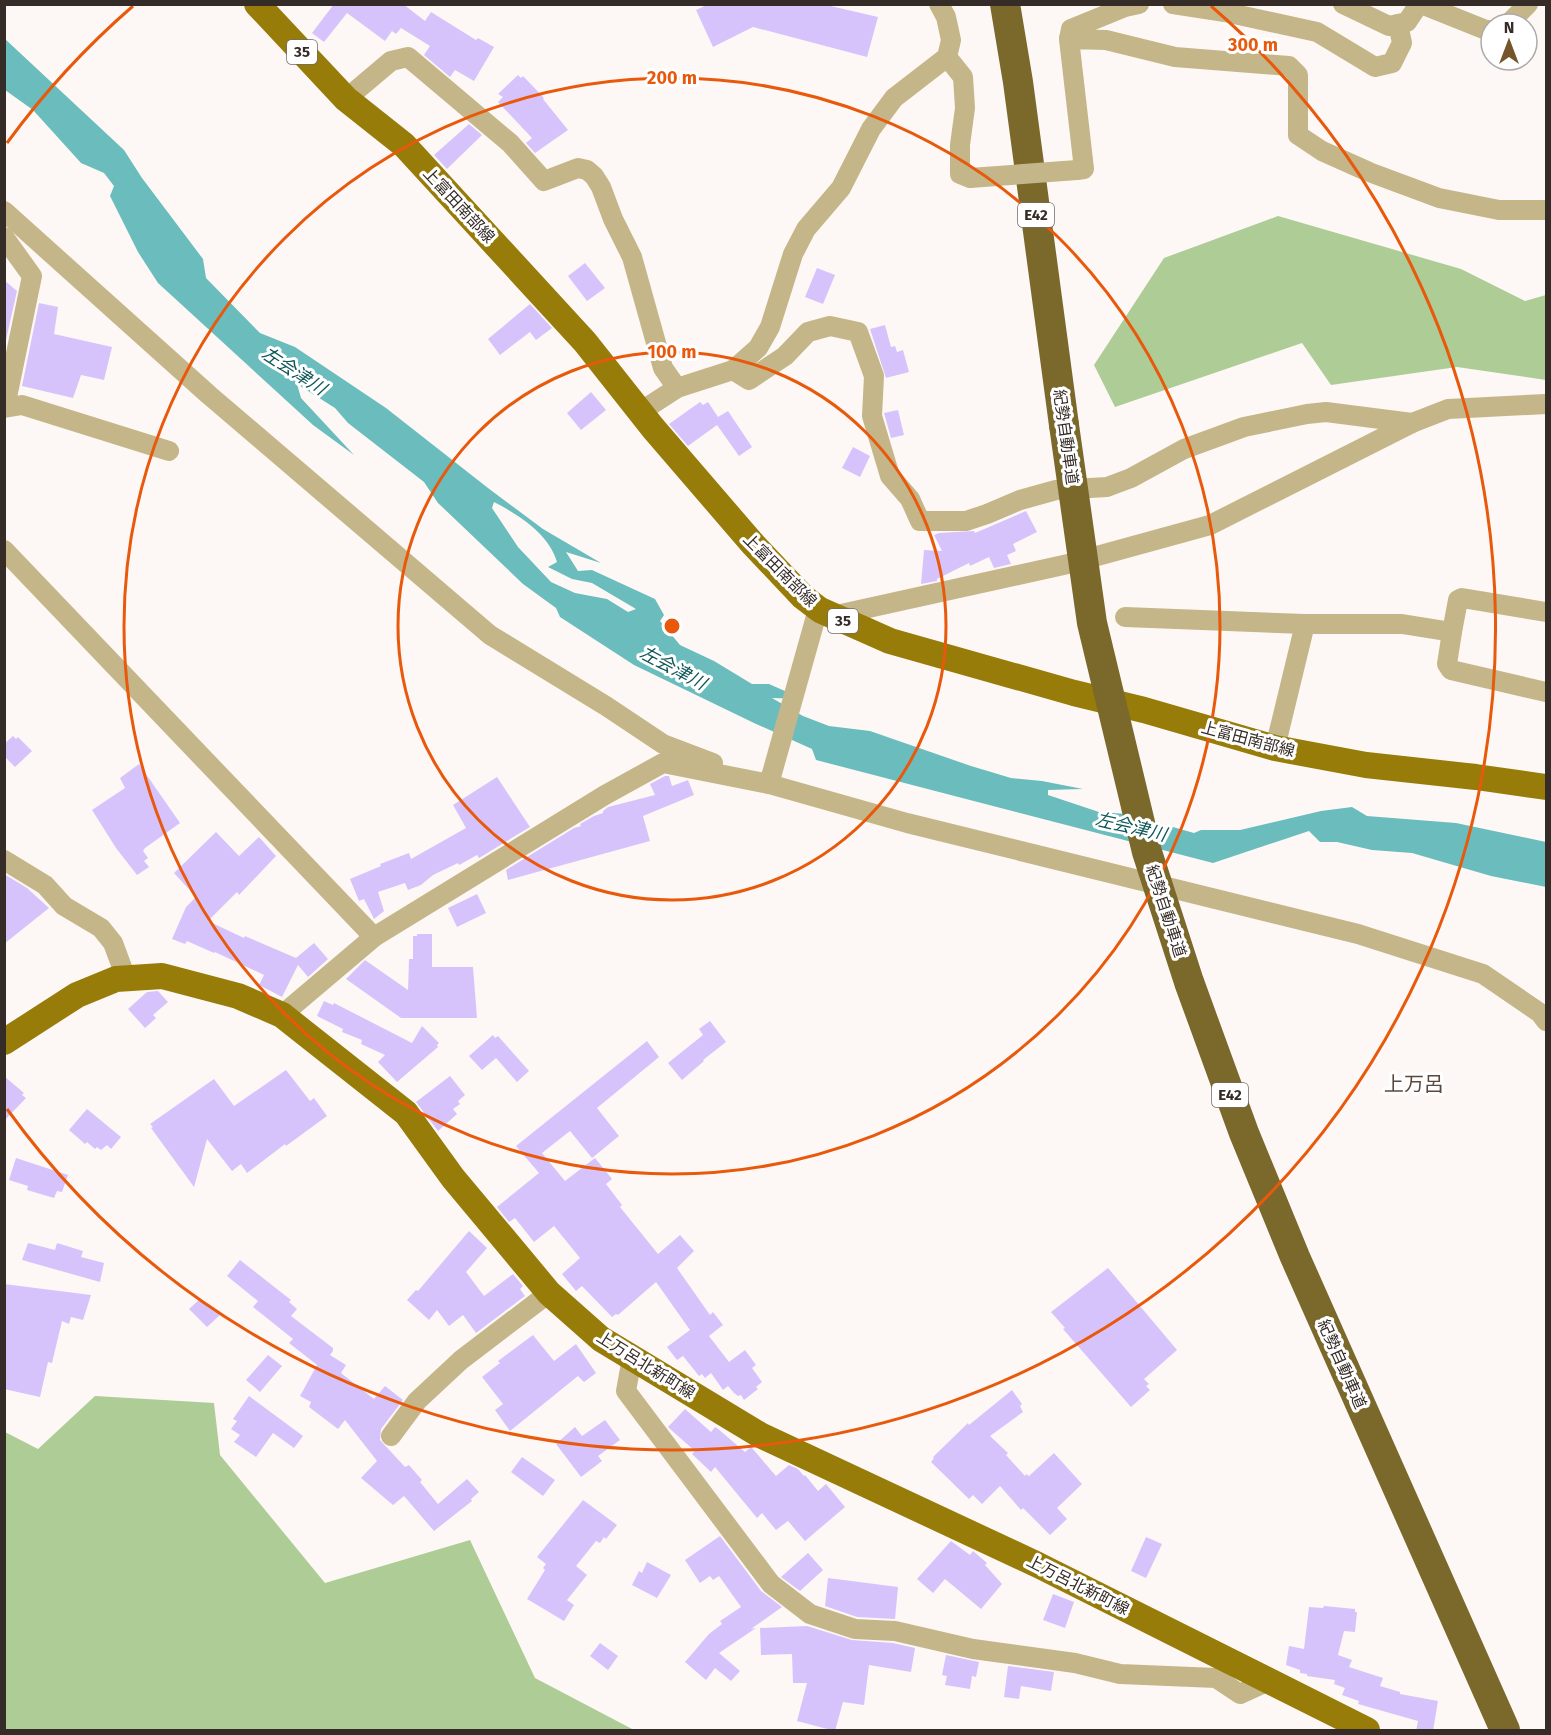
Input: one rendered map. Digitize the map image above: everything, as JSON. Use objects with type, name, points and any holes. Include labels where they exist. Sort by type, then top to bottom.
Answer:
[{"type":"highway","name":"紀勢自動車道","points":[[1005,4],[1018,82],[1092,623],[1147,852],[1189,982],[1244,1133],[1294,1257],[1505,1731]]},
{"type":"main road","name":"上富田南部線","points":[[258,4],[346,99],[404,145],[585,342],[640,412],[821,620],[1275,748],[1366,765],[1546,787]]},
{"type":"main road","name":"上万呂北新町線","points":[[4,1042],[76,995],[116,979],[126,978],[162,976],[238,996],[282,1015],[406,1113],[453,1178],[549,1293],[601,1339],[760,1435],[1038,1565],[1367,1731]]},
{"type":"street","points":[[640,412],[677,388],[733,370],[758,348],[770,327],[793,254],[806,229],[841,188],[871,129],[894,98],[946,57],[951,40],[946,17],[939,4]]},
{"type":"street","points":[[946,57],[963,77],[965,108],[960,145],[960,174],[970,178],[1084,169],[1069,39],[1071,29],[1125,7],[1139,4]]},
{"type":"street","points":[[1173,4],[1226,8],[1317,32],[1375,67],[1392,63],[1402,43],[1398,24]]},
{"type":"street","points":[[1343,4],[1389,26],[1407,22],[1420,4],[1479,27]]},
{"type":"street","points":[[1069,39],[1106,40],[1176,57],[1290,66],[1298,75],[1298,135],[1323,151],[1369,172],[1439,198],[1499,210],[1546,210]]},
{"type":"street","points":[[346,99],[391,61],[408,57],[510,143],[544,181],[578,168],[587,170],[594,176],[632,257],[663,368],[677,388]]},
{"type":"street","points":[[4,211],[209,395],[490,635],[663,744],[771,776],[907,824],[1358,934],[1483,974],[1540,1013],[1546,1021]]},
{"type":"street","points":[[4,237],[32,276],[5,408],[22,405],[169,451]]},
{"type":"street","points":[[733,370],[748,380],[785,356],[808,332],[830,326],[858,332],[874,376],[872,416],[890,476],[910,499],[920,521],[966,521],[1056,489],[1107,487],[1131,478],[1184,449],[1244,427],[1307,414],[1326,412],[1412,423]]},
{"type":"street","points":[[771,776],[821,620],[1068,564],[1210,525],[1412,423],[1448,409],[1546,404]]},
{"type":"street","points":[[4,550],[374,937]]},
{"type":"street","points":[[1546,612],[1462,598],[1458,600],[1447,664],[1451,670],[1546,692]]},
{"type":"street","points":[[1125,617],[1305,624],[1402,624],[1452,632]]},
{"type":"street","points":[[1275,748],[1305,624]]},
{"type":"street","points":[[282,1015],[374,937],[605,795],[663,763],[771,776]]},
{"type":"street","points":[[4,860],[45,885],[64,906],[101,928],[113,944],[126,978]]},
{"type":"street","points":[[391,1436],[417,1401],[454,1367],[549,1293]]},
{"type":"street","points":[[632,1358],[626,1391],[771,1584],[810,1614],[855,1629],[895,1631],[973,1649],[1076,1663],[1120,1674],[1216,1678],[1240,1694],[1269,1681]]},
{"type":"green space","points":[[1278,216],[1461,269],[1525,301],[1546,295],[1546,380],[1457,367],[1331,385],[1302,343],[1115,407],[1094,365],[1164,258]]},
{"type":"green space","points":[[95,1396],[214,1403],[220,1455],[325,1583],[470,1540],[535,1678],[634,1730],[5,1730],[5,1432],[38,1449]]},
{"type":"water","name":"左会津川","points":[[4,38],[124,150],[142,178],[203,259],[206,278],[260,333],[295,347],[386,408],[543,529],[601,563],[566,552],[578,571],[592,570],[655,599],[664,615],[660,621],[680,645],[714,661],[752,684],[769,684],[803,699],[772,698],[803,716],[829,726],[870,731],[1011,778],[1083,789],[1048,790],[1048,795],[1099,812],[1127,814],[1194,833],[1201,830],[1240,830],[1321,811],[1352,807],[1367,816],[1456,823],[1546,842],[1546,887],[1491,876],[1412,853],[1372,850],[1337,842],[1320,842],[1309,831],[1213,863],[816,760],[812,749],[634,665],[560,617],[556,608],[523,584],[438,503],[424,482],[348,423],[335,408],[297,384],[301,398],[354,455],[313,425],[158,283],[138,252],[110,196],[114,186],[104,173],[81,163],[33,110],[5,90]],"holes":[[[494,502],[532,526],[547,543],[557,562],[548,567],[572,579],[592,583],[636,609],[628,612],[607,599],[575,593],[551,582],[518,547],[492,508]]]},
{"type":"building","points":[[334,4],[403,4],[425,21],[431,12],[476,40],[478,38],[494,47],[474,81],[455,70],[450,77],[424,55],[430,46],[401,28],[396,34],[392,31],[385,41],[347,13],[324,42],[312,33]]},
{"type":"building","points":[[709,4],[822,4],[878,17],[867,57],[753,27],[713,47],[696,10]]},
{"type":"building","points":[[518,75],[521,78],[523,76],[544,98],[568,130],[535,153],[526,143],[532,138],[498,102],[503,97],[498,94]]},
{"type":"building","points":[[469,124],[482,135],[447,169],[434,155]]},
{"type":"building","points":[[585,263],[605,288],[587,301],[568,276]]},
{"type":"building","points":[[817,268],[835,275],[823,304],[805,297]]},
{"type":"building","points":[[4,280],[17,291],[4,349]]},
{"type":"building","points":[[39,303],[58,307],[54,334],[112,347],[104,380],[81,375],[73,398],[22,386]]},
{"type":"building","points":[[530,304],[552,328],[536,340],[530,332],[500,355],[488,339]]},
{"type":"building","points":[[885,325],[891,347],[895,346],[897,352],[903,350],[909,372],[886,378],[870,329]]},
{"type":"building","points":[[591,392],[606,410],[581,430],[567,413]]},
{"type":"building","points":[[700,402],[703,405],[708,402],[718,417],[728,411],[752,447],[739,456],[717,425],[688,446],[669,424]]},
{"type":"building","points":[[898,410],[904,435],[891,438],[884,413]]},
{"type":"building","points":[[853,447],[870,456],[860,477],[842,468]]},
{"type":"building","points":[[1026,511],[1037,532],[1013,544],[1016,551],[1007,555],[1011,564],[994,568],[989,557],[970,566],[969,563],[937,581],[921,584],[924,550],[942,551],[934,535],[974,531],[975,533]]},
{"type":"building","points":[[13,736],[16,739],[18,737],[32,751],[15,767],[4,756],[4,744]]},
{"type":"building","points":[[139,764],[180,823],[145,848],[143,851],[148,858],[144,861],[149,867],[137,875],[116,848],[92,810],[125,788],[120,778]]},
{"type":"building","points":[[669,776],[672,786],[688,780],[694,795],[643,816],[650,841],[508,880],[506,870],[574,828],[581,826],[580,824],[603,813],[608,807],[655,795],[650,784]]},
{"type":"building","points":[[497,777],[530,827],[479,858],[477,855],[459,865],[458,863],[433,875],[421,885],[408,890],[405,883],[378,892],[384,911],[374,919],[364,899],[359,901],[350,879],[409,853],[411,859],[466,828],[453,805]]},
{"type":"building","points":[[216,832],[239,856],[259,837],[276,856],[239,895],[237,892],[208,921],[296,958],[314,943],[328,959],[308,977],[298,965],[282,997],[259,985],[264,975],[187,941],[185,944],[172,939],[186,907],[196,897],[174,873]]},
{"type":"building","points":[[4,874],[27,888],[49,908],[4,944]]},
{"type":"building","points":[[477,894],[486,913],[457,927],[448,908]]},
{"type":"building","points":[[432,934],[432,967],[473,967],[477,1018],[401,1018],[346,979],[365,960],[408,990],[409,959],[413,959],[413,936]]},
{"type":"building","points":[[158,991],[168,1002],[153,1015],[156,1018],[145,1028],[128,1009],[147,992]]},
{"type":"building","points":[[324,1001],[333,1005],[334,1003],[412,1043],[422,1026],[439,1043],[438,1047],[397,1082],[378,1062],[385,1055],[361,1044],[362,1040],[342,1032],[343,1029],[317,1016]]},
{"type":"building","points":[[710,1021],[726,1042],[682,1080],[668,1063],[703,1035],[699,1029]]},
{"type":"building","points":[[493,1035],[495,1038],[498,1036],[529,1071],[517,1082],[496,1058],[482,1070],[469,1056]]},
{"type":"building","points":[[647,1041],[659,1057],[597,1108],[619,1136],[592,1158],[570,1131],[542,1153],[565,1181],[595,1158],[612,1179],[606,1184],[622,1205],[620,1207],[658,1254],[680,1235],[694,1251],[677,1268],[710,1315],[713,1312],[723,1325],[709,1336],[729,1362],[745,1350],[756,1365],[752,1368],[762,1382],[756,1387],[758,1389],[744,1400],[728,1386],[723,1390],[711,1373],[705,1378],[702,1374],[699,1376],[683,1356],[677,1360],[667,1347],[690,1330],[656,1282],[618,1315],[612,1317],[582,1286],[576,1291],[562,1274],[580,1258],[554,1226],[534,1242],[515,1218],[509,1222],[497,1207],[539,1173],[516,1146]]},
{"type":"building","points":[[286,1070],[310,1101],[314,1098],[327,1116],[247,1173],[241,1164],[232,1171],[207,1139],[194,1187],[150,1124],[214,1079],[234,1106]]},
{"type":"building","points":[[4,1076],[24,1093],[22,1095],[26,1098],[4,1121]]},
{"type":"building","points":[[450,1076],[465,1095],[458,1101],[460,1104],[453,1109],[457,1114],[438,1131],[416,1102]]},
{"type":"building","points":[[87,1109],[121,1137],[111,1149],[107,1145],[101,1150],[97,1147],[95,1149],[87,1142],[85,1144],[69,1130]]},
{"type":"building","points":[[16,1158],[68,1175],[62,1192],[57,1191],[54,1198],[27,1190],[28,1186],[9,1180]]},
{"type":"building","points":[[469,1231],[487,1248],[466,1272],[484,1296],[513,1274],[523,1286],[520,1289],[525,1296],[476,1333],[463,1315],[449,1326],[437,1310],[429,1320],[407,1300],[416,1290],[418,1291]]},
{"type":"building","points":[[28,1243],[55,1250],[57,1243],[83,1251],[81,1257],[104,1263],[100,1282],[22,1260]]},
{"type":"building","points":[[240,1260],[291,1300],[289,1302],[297,1309],[291,1316],[333,1348],[330,1355],[346,1365],[341,1373],[374,1399],[385,1386],[403,1400],[381,1429],[380,1440],[405,1467],[409,1465],[438,1504],[467,1479],[479,1492],[471,1499],[472,1501],[434,1531],[404,1496],[393,1505],[361,1478],[377,1461],[345,1420],[338,1429],[309,1407],[311,1402],[300,1396],[317,1365],[289,1343],[293,1339],[253,1307],[258,1301],[227,1276]]},
{"type":"building","points":[[1108,1268],[1177,1350],[1144,1379],[1149,1384],[1146,1386],[1150,1390],[1131,1407],[1051,1312]]},
{"type":"building","points":[[4,1284],[91,1295],[83,1320],[71,1317],[69,1324],[62,1321],[52,1363],[48,1362],[40,1397],[4,1389]]},
{"type":"building","points":[[200,1299],[220,1315],[207,1327],[189,1309]]},
{"type":"building","points":[[533,1335],[554,1361],[576,1344],[596,1373],[584,1382],[578,1376],[510,1431],[495,1410],[503,1404],[482,1377],[500,1363],[498,1361]]},
{"type":"building","points":[[268,1355],[282,1366],[260,1392],[246,1380]]},
{"type":"building","points":[[1012,1390],[1022,1404],[1020,1406],[1023,1412],[990,1436],[1008,1453],[1006,1455],[1025,1476],[1026,1474],[1029,1476],[1054,1453],[1082,1484],[1057,1508],[1067,1519],[1050,1535],[1023,1508],[1021,1510],[1000,1486],[982,1504],[973,1495],[969,1499],[931,1462],[933,1457],[968,1423],[969,1425]]},
{"type":"building","points":[[249,1396],[303,1436],[294,1448],[273,1433],[256,1457],[234,1442],[240,1435],[231,1429],[237,1421],[233,1419]]},
{"type":"building","points":[[685,1409],[711,1432],[715,1427],[717,1428],[745,1452],[751,1447],[776,1476],[789,1465],[805,1475],[818,1491],[826,1484],[845,1507],[805,1541],[788,1521],[776,1530],[762,1513],[757,1518],[715,1467],[711,1472],[692,1454],[695,1451],[668,1427]]},
{"type":"building","points":[[605,1420],[620,1440],[598,1456],[602,1461],[581,1477],[556,1444],[575,1427],[582,1436]]},
{"type":"building","points":[[522,1457],[555,1480],[543,1496],[511,1472]]},
{"type":"building","points":[[583,1500],[617,1525],[606,1539],[604,1537],[600,1543],[596,1541],[576,1566],[587,1575],[567,1600],[574,1605],[564,1621],[527,1599],[545,1570],[543,1568],[546,1564],[537,1557]]},
{"type":"building","points":[[720,1536],[761,1591],[782,1607],[719,1653],[740,1671],[731,1681],[715,1668],[706,1680],[685,1662],[709,1634],[722,1624],[720,1621],[741,1607],[719,1576],[713,1580],[710,1576],[700,1583],[685,1560]]},
{"type":"building","points":[[1146,1537],[1162,1544],[1146,1578],[1131,1571]]},
{"type":"building","points":[[951,1541],[970,1555],[973,1551],[987,1563],[985,1565],[1002,1584],[981,1609],[945,1579],[933,1593],[917,1579]]},
{"type":"building","points":[[808,1553],[823,1570],[800,1591],[781,1577]]},
{"type":"building","points":[[647,1562],[671,1575],[657,1598],[632,1585],[639,1571],[642,1573]]},
{"type":"building","points":[[828,1578],[898,1587],[895,1619],[857,1617],[825,1606]]},
{"type":"building","points":[[1053,1594],[1074,1602],[1065,1628],[1043,1620]]},
{"type":"building","points":[[1324,1606],[1355,1609],[1357,1612],[1355,1632],[1344,1631],[1338,1655],[1352,1660],[1349,1667],[1383,1678],[1380,1686],[1400,1692],[1400,1694],[1438,1701],[1433,1731],[1416,1731],[1418,1721],[1358,1704],[1359,1701],[1342,1695],[1345,1688],[1334,1684],[1335,1680],[1307,1676],[1307,1674],[1300,1673],[1300,1670],[1286,1665],[1289,1646],[1304,1649],[1309,1607],[1323,1608]]},
{"type":"building","points":[[807,1626],[852,1640],[893,1643],[915,1648],[911,1672],[869,1665],[864,1705],[843,1702],[835,1731],[797,1721],[807,1683],[793,1683],[792,1654],[761,1655],[760,1628]]},
{"type":"building","points":[[600,1643],[618,1656],[608,1670],[590,1656]]},
{"type":"building","points":[[946,1655],[979,1662],[976,1677],[972,1676],[970,1689],[945,1685],[947,1676],[942,1675]]},
{"type":"building","points":[[1008,1666],[1054,1672],[1051,1691],[1021,1686],[1019,1699],[1004,1697]]},
{"type":"district","name":"上万呂","points":[[1414,1084]]}]
